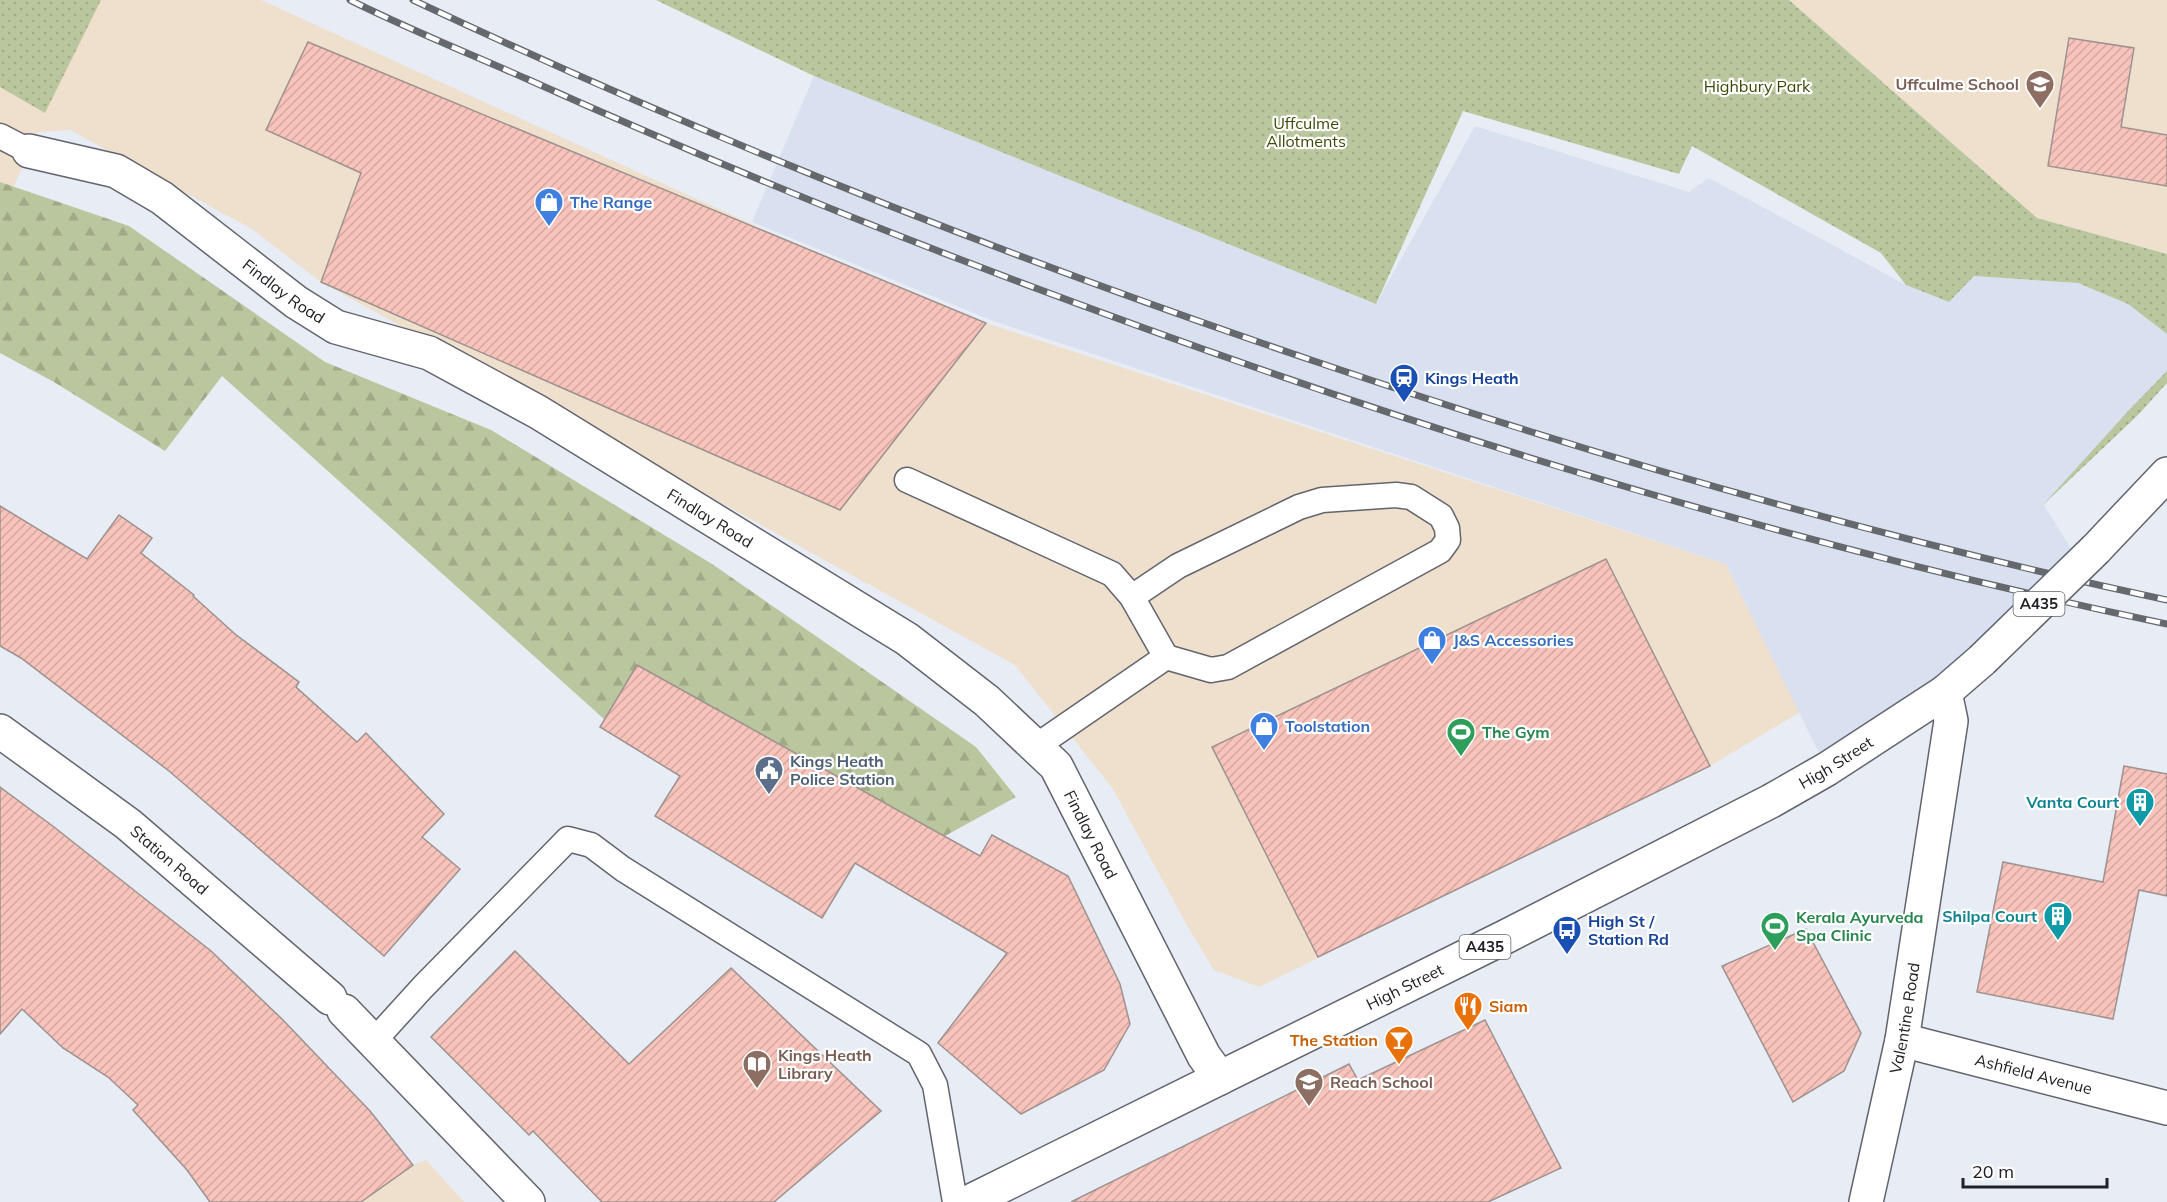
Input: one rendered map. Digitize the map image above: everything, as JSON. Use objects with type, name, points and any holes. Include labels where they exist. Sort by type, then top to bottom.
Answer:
[{"type":"main road","name":"Findlay Road","points":[[29,151],[116,171],[162,198],[296,302],[336,327],[429,353],[538,412],[907,639],[987,701],[1056,766],[1204,1056],[1220,1078]]},
{"type":"main road","name":"High Street","points":[[969,1202],[1504,937],[1771,801],[1827,769],[1945,692],[1982,660],[2096,549],[2167,474]]},
{"type":"main road","name":"Valentine Road","points":[[1866,1202],[1902,1040],[1951,721],[1945,692]]},
{"type":"main road","name":"Station Road","points":[[0,731],[128,824],[337,1004],[528,1202]]},
{"type":"main road","name":"Ashfield Avenue","points":[[1902,1040],[2167,1108]]},
{"type":"lane","points":[[0,136],[29,151]]},
{"type":"lane","points":[[907,480],[1112,574],[1132,597],[1166,657],[1211,670],[1228,667],[1440,551],[1448,540],[1447,528],[1441,516],[1411,497],[1396,495],[1322,500],[1299,507],[1178,566],[1132,597]]},
{"type":"lane","points":[[1035,747],[1166,657]]},
{"type":"lane","points":[[373,1041],[567,839],[591,845],[622,869],[919,1054],[935,1085],[955,1202]]},
{"type":"shaded area","points":[[0,0],[261,0],[771,233],[986,323],[1726,564],[1800,712],[1710,766],[1259,987],[1214,970],[1113,789],[1015,665],[321,282],[252,229],[70,130],[38,132],[13,188],[0,182]]},
{"type":"shaded area","name":"Uffculme School","points":[[1789,0],[2167,0],[2167,254],[2037,218]]},
{"type":"shaded area","points":[[814,76],[1376,304],[1475,126],[1689,192],[1709,178],[1906,285],[1949,302],[1974,276],[2078,283],[2128,304],[2167,334],[2167,371],[2044,505],[2081,564],[1827,769],[1726,564],[993,321],[752,222]]},
{"type":"shaded area","points":[[426,1160],[464,1202],[361,1202],[413,1165]]},
{"type":"green space","points":[[0,0],[101,0],[45,113],[0,87]]},
{"type":"green space","name":"Uffculme Allotments","points":[[656,0],[1789,0],[2037,218],[2167,254],[2167,334],[2128,304],[2078,283],[1974,276],[1949,302],[1906,285],[1881,253],[1692,146],[1679,174],[1463,111],[1376,304],[814,76]]},
{"type":"green space","points":[[0,182],[129,226],[325,362],[491,430],[712,564],[976,747],[1016,797],[943,837],[637,666],[604,719],[222,376],[165,451],[54,382],[0,353]]},
{"type":"green space","points":[[2167,371],[2167,383],[2138,415],[2043,505],[2129,410]]},
{"type":"building","points":[[2069,38],[2134,48],[2121,127],[2167,135],[2167,186],[2048,166]]},
{"type":"building","name":"The Range","points":[[308,42],[986,323],[840,510],[321,282],[361,173],[266,130]]},
{"type":"building","points":[[0,506],[87,559],[119,515],[152,538],[141,553],[194,595],[235,634],[299,682],[296,687],[357,742],[366,733],[444,814],[422,837],[460,869],[384,956],[169,771],[21,658],[0,646]]},
{"type":"building","name":"The Gym","points":[[1606,559],[1710,766],[1318,957],[1212,747]]},
{"type":"building","name":"Kings Heath Police Station","points":[[637,665],[980,856],[992,835],[1068,876],[1120,984],[1130,1024],[1104,1070],[1021,1114],[938,1043],[1007,953],[855,863],[822,918],[655,816],[680,776],[600,727]]},
{"type":"building","name":"Shilpa Court","points":[[2124,766],[2167,774],[2167,896],[2139,890],[2113,1019],[1977,992],[2003,862],[2103,882]]},
{"type":"building","points":[[0,787],[211,951],[283,1020],[370,1111],[413,1165],[361,1202],[210,1202],[187,1170],[133,1110],[138,1105],[108,1077],[63,1048],[22,1009],[0,1034]]},
{"type":"building","points":[[1806,929],[1861,1033],[1844,1071],[1793,1102],[1722,966]]},
{"type":"building","points":[[515,951],[629,1064],[731,968],[881,1111],[774,1202],[602,1202],[533,1131],[529,1135],[431,1037]]},
{"type":"building","points":[[1485,1020],[1561,1168],[1488,1202],[1071,1202],[1349,1064],[1358,1080]]},
{"type":"railway","points":[[350,0],[631,125],[788,191],[946,254],[1246,364],[1549,464],[1702,509],[1856,551],[2167,624]]},
{"type":"railway","points":[[413,0],[634,100],[858,193],[1085,280],[1314,361],[1524,430],[1737,493],[1951,550],[2167,600]]},
{"type":"place","name":"Uffculme School","points":[[2040,110]]},
{"type":"place","name":"The Range","points":[[549,228]]},
{"type":"place","name":"Kings Heath","points":[[1404,404]]},
{"type":"place","name":"J&S Accessories","points":[[1432,666]]},
{"type":"place","name":"Toolstation","points":[[1264,752]]},
{"type":"place","name":"The Gym","points":[[1461,758]]},
{"type":"place","name":"Kings Heath Police Station","points":[[769,796]]},
{"type":"place","name":"Vanta Court","points":[[2140,828]]},
{"type":"place","name":"Shilpa Court","points":[[2058,942]]},
{"type":"place","name":"Kerala Ayurveda Spa Clinic","points":[[1775,952]]},
{"type":"place","name":"High St / Station Rd","points":[[1567,956]]},
{"type":"place","name":"Siam","points":[[1468,1032]]},
{"type":"place","name":"The Station","points":[[1399,1066]]},
{"type":"place","name":"Kings Heath Library","points":[[757,1090]]},
{"type":"place","name":"Reach School","points":[[1309,1108]]},
{"type":"park label","name":"Highbury Park","points":[[1757,86]]}]
